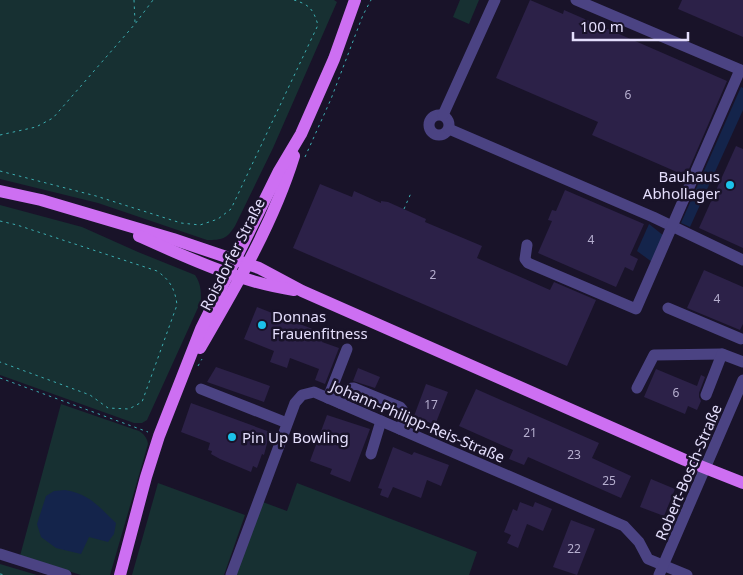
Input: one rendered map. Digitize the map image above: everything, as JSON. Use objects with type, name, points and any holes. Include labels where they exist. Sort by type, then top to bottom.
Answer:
[{"type":"main road","name":"Roisdorfer Straße","points":[[234,276],[235,260],[279,171],[301,134],[334,59],[355,0]]},
{"type":"main road","name":"Roisdorfer Straße","points":[[120,575],[146,477],[159,436],[180,384],[234,276],[248,264],[260,243],[288,178],[301,134]]},
{"type":"main road","points":[[0,192],[41,200],[173,238],[259,268],[302,291],[743,484]]},
{"type":"main road","points":[[100,218],[234,276],[272,287],[302,291]]},
{"type":"street","points":[[443,116],[495,0]]},
{"type":"street","points":[[527,245],[524,253],[528,263],[636,309],[742,71],[576,0]]},
{"type":"street","points":[[438,115],[443,116],[449,122],[449,129],[444,134],[436,135],[429,128],[430,121],[438,115]]},
{"type":"street","points":[[449,129],[672,226],[743,260]]},
{"type":"street","points":[[668,308],[742,338]]},
{"type":"street","points":[[328,398],[347,349]]},
{"type":"street","points":[[638,388],[654,356],[722,354],[743,362]]},
{"type":"street","points":[[706,395],[722,354]]},
{"type":"street","name":"Robert-Bosch-Straße","points":[[662,570],[743,380]]},
{"type":"street","points":[[340,403],[345,393],[354,388],[400,407],[405,413],[400,429]]},
{"type":"street","points":[[202,389],[287,423]]},
{"type":"street","name":"Johann-Philipp-Reis-Straße","points":[[231,575],[295,403],[302,395],[314,392],[624,526],[639,542],[648,559],[662,570],[687,575]]},
{"type":"street","points":[[371,454],[382,421]]},
{"type":"street","points":[[0,554],[53,573],[66,575]]},
{"type":"path","points":[[134,0],[135,24]]},
{"type":"path","points":[[0,135],[36,127],[52,118],[154,0]]},
{"type":"path","points":[[0,171],[96,196],[181,223],[200,225],[218,219],[231,209],[318,25],[314,13],[306,4],[294,0]]},
{"type":"path","points":[[404,209],[411,193]]},
{"type":"path","points":[[0,221],[157,271],[167,278],[175,291],[177,305],[142,402],[130,409],[108,408],[90,395],[0,362]]},
{"type":"path","points":[[0,378],[159,436]]},
{"type":"path","points":[[0,574],[6,575]]},
{"type":"green space","points":[[0,0],[334,0],[337,2],[273,148],[235,226],[224,238],[207,240],[98,203],[0,179]]},
{"type":"green space","points":[[460,0],[479,0],[469,24],[453,17]]},
{"type":"green space","points":[[0,205],[82,227],[195,275],[200,288],[201,301],[147,420],[142,423],[134,423],[0,375]]},
{"type":"green space","points":[[61,404],[139,431],[148,442],[110,575],[81,575],[20,556]]},
{"type":"green space","points":[[158,483],[245,515],[224,575],[132,575]]},
{"type":"green space","points":[[297,483],[477,552],[469,575],[235,575],[260,501],[287,511]]},
{"type":"green space","points":[[0,564],[37,575],[0,575]]},
{"type":"water","points":[[741,87],[743,88],[743,110],[690,227],[681,223]]},
{"type":"water","points":[[649,224],[664,236],[652,262],[637,251]]},
{"type":"water","points":[[65,490],[88,498],[116,523],[114,534],[108,542],[89,537],[81,554],[56,548],[41,537],[37,524],[46,496],[54,491]]},
{"type":"building","points":[[530,0],[563,14],[564,10],[727,81],[686,176],[592,135],[598,122],[496,78]]},
{"type":"building","points":[[682,0],[743,0],[743,37],[678,9]]},
{"type":"building","name":"Bauhaus Abhollager","points":[[736,146],[743,149],[743,248],[699,228]]},
{"type":"building","points":[[320,184],[352,197],[354,191],[381,203],[381,201],[388,202],[426,219],[425,222],[482,246],[477,258],[550,290],[554,282],[596,300],[567,366],[293,248]]},
{"type":"building","points":[[565,190],[644,224],[630,255],[638,259],[633,271],[625,267],[616,287],[538,253],[552,221],[548,220],[552,210],[556,211]]},
{"type":"building","points":[[704,270],[743,287],[743,324],[740,330],[687,308]]},
{"type":"building","points":[[257,307],[325,334],[322,342],[339,348],[325,384],[315,380],[319,369],[290,358],[287,368],[270,362],[274,351],[244,339]]},
{"type":"building","points":[[216,367],[270,386],[264,402],[207,382]]},
{"type":"building","points":[[358,368],[380,377],[375,388],[353,381]]},
{"type":"building","points":[[656,369],[697,386],[701,375],[705,377],[699,393],[701,401],[697,410],[688,406],[685,414],[644,397]]},
{"type":"building","points":[[426,384],[448,392],[435,425],[414,416]]},
{"type":"building","points":[[476,389],[599,443],[592,458],[631,476],[621,498],[528,457],[524,465],[509,459],[513,450],[459,426]]},
{"type":"building","name":"Pin Up Bowling","points":[[191,403],[270,432],[264,455],[262,454],[257,468],[253,466],[251,472],[220,459],[211,454],[212,451],[208,450],[210,443],[181,432]]},
{"type":"building","points":[[327,415],[370,429],[350,482],[330,474],[332,469],[310,461]]},
{"type":"building","points":[[393,447],[412,455],[414,452],[449,465],[441,486],[427,480],[421,498],[393,487],[388,498],[380,495],[382,489],[378,488]]},
{"type":"building","points":[[651,479],[675,489],[664,516],[640,507]]},
{"type":"building","points":[[520,502],[533,507],[535,502],[552,509],[543,531],[527,524],[518,548],[507,543],[511,535],[504,532],[513,509],[517,511]]},
{"type":"building","points":[[571,520],[595,529],[577,575],[553,567]]},
{"type":"place","name":"Bauhaus Abhollager","points":[[730,185]]},
{"type":"place","name":"Donnas Frauenfitness","points":[[262,325]]},
{"type":"place","name":"Pin Up Bowling","points":[[232,437]]}]
